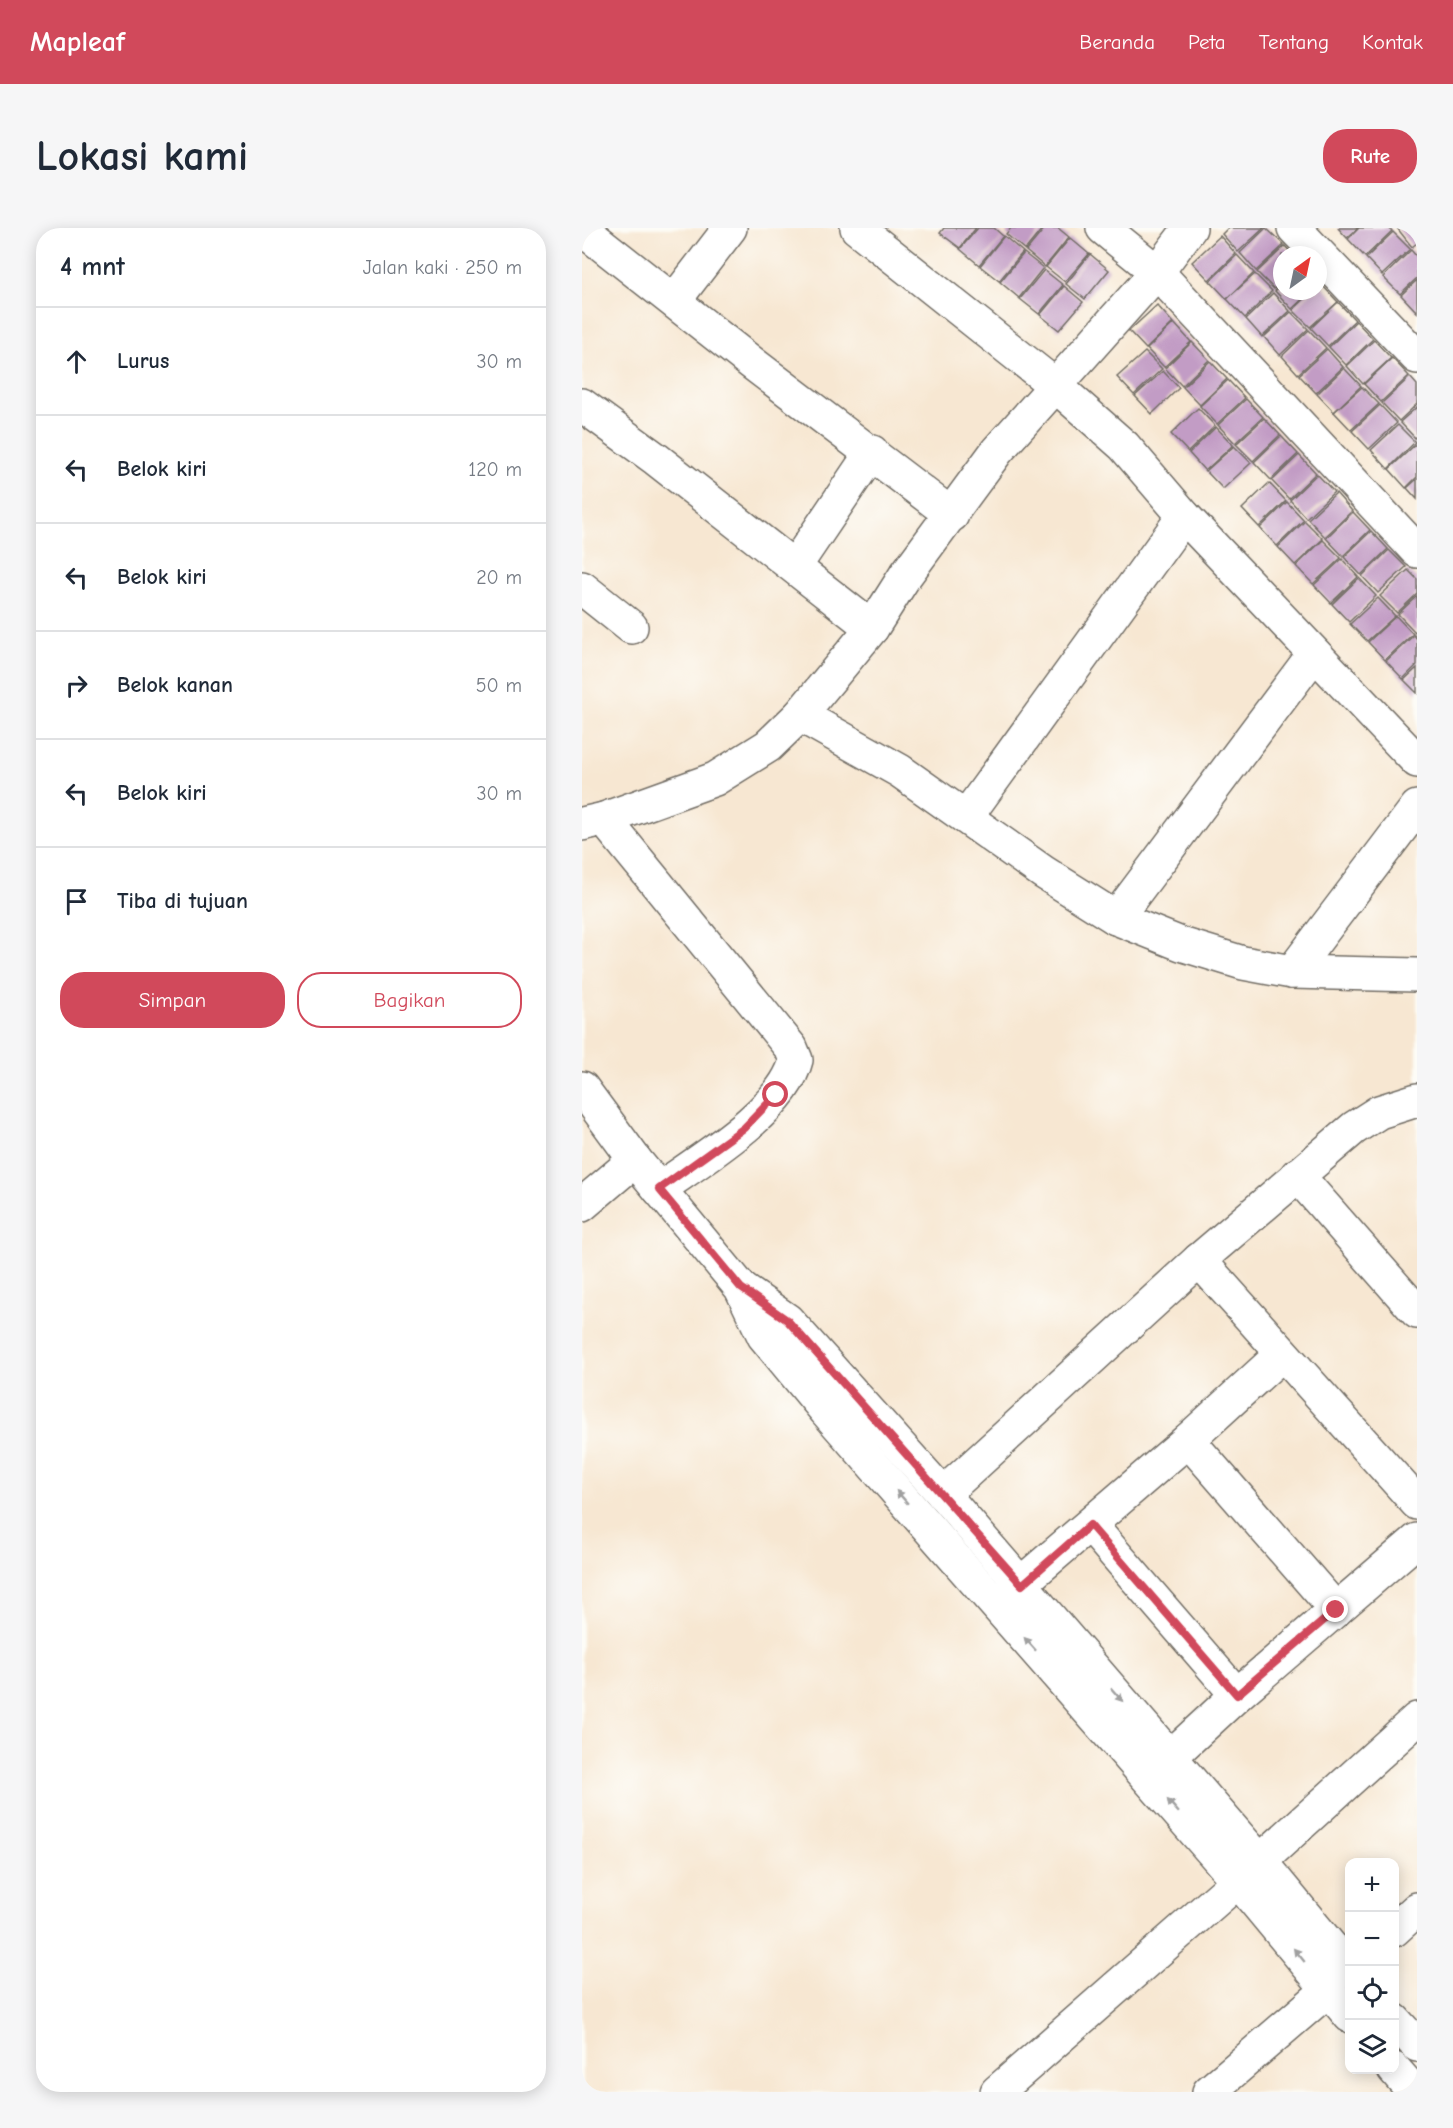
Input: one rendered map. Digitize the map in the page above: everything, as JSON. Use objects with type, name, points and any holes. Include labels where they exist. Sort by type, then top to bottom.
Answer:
[{"type":"street","points":[[674,301],[730,228]]},
{"type":"street","points":[[857,228],[1056,386],[1124,446],[1184,516],[1417,761]]},
{"type":"street","points":[[1103,228],[1157,272],[1417,551]]},
{"type":"street","points":[[659,1189],[744,1128],[782,1088],[793,1073],[796,1060],[791,1048],[593,821],[715,779],[768,746],[800,714],[872,628],[905,576],[952,516],[997,451],[1157,272],[1190,228]]},
{"type":"street","points":[[1294,228],[1417,357]]},
{"type":"street","points":[[582,229],[952,516]]},
{"type":"street","points":[[582,405],[795,566],[872,628]]},
{"type":"street","points":[[795,566],[872,452]]},
{"type":"street","points":[[966,817],[1184,516]]},
{"type":"street","points":[[582,588],[631,627]]},
{"type":"street","points":[[1116,918],[1314,654]]},
{"type":"street","points":[[800,714],[900,771],[1043,872],[1116,918],[1181,944],[1243,963],[1292,972],[1417,975]]},
{"type":"street","points":[[1292,972],[1417,807]]},
{"type":"street","points":[[582,1088],[635,1160],[741,1288],[764,1336],[996,1604],[1076,1671]]},
{"type":"street","points":[[943,1494],[1199,1260],[1354,1128],[1379,1112],[1413,1107]]},
{"type":"street","points":[[582,1205],[635,1160]]},
{"type":"street","points":[[1298,1175],[1417,1312]]},
{"type":"street","points":[[1199,1260],[1417,1503]]},
{"type":"street","points":[[741,1288],[787,1320],[1022,1585],[1076,1671],[1249,1870],[1339,1980],[1345,2000]]},
{"type":"street","points":[[996,1604],[1022,1585],[1188,1440],[1282,1354]]},
{"type":"street","points":[[1188,1440],[1336,1610]]},
{"type":"street","points":[[1090,1525],[1237,1695]]},
{"type":"street","points":[[1158,1766],[1417,1540]]},
{"type":"street","points":[[997,2092],[1417,1719]]},
{"type":"street","points":[[1399,1926],[1417,1909]]},
{"type":"street","points":[[1209,2092],[1339,1980]]},
{"type":"street","points":[[1399,2025],[1417,2045]]},
{"type":"street","points":[[1399,2074],[1414,2092]]},
{"type":"building","points":[[944,228],[976,228],[960,248],[940,233]]},
{"type":"building","points":[[978,228],[994,228],[1003,236],[979,265],[960,249]]},
{"type":"building","points":[[1011,228],[1043,228],[1025,250],[1006,234]]},
{"type":"building","points":[[1045,228],[1058,228],[1069,237],[1045,267],[1026,251]]},
{"type":"building","points":[[1228,228],[1264,228],[1238,252],[1222,234]]},
{"type":"building","points":[[1266,228],[1284,245],[1273,246],[1273,255],[1256,271],[1240,253]]},
{"type":"building","points":[[1338,228],[1358,228],[1347,238]]},
{"type":"building","points":[[1359,228],[1389,228],[1392,231],[1365,257],[1348,239]]},
{"type":"building","points":[[1397,228],[1417,228],[1417,243],[1412,247]]},
{"type":"building","points":[[1393,232],[1410,249],[1382,275],[1366,258]]},
{"type":"building","points":[[1004,236],[1023,252],[999,281],[980,266]]},
{"type":"building","points":[[1220,236],[1236,254],[1209,280],[1192,262]]},
{"type":"building","points":[[1070,238],[1089,254],[1065,282],[1046,267]]},
{"type":"building","points":[[1411,250],[1417,257],[1417,278],[1400,294],[1383,277]]},
{"type":"building","points":[[1024,253],[1043,268],[1019,298],[1000,282]]},
{"type":"building","points":[[1090,254],[1109,270],[1085,299],[1066,284]]},
{"type":"building","points":[[1237,255],[1254,273],[1227,299],[1210,281]]},
{"type":"building","points":[[1273,257],[1273,288],[1257,272]]},
{"type":"building","points":[[1044,270],[1063,285],[1039,314],[1020,299]]},
{"type":"building","points":[[1255,274],[1272,291],[1245,318],[1227,299]]},
{"type":"building","points":[[1417,280],[1417,312],[1401,295]]},
{"type":"building","points":[[1064,286],[1083,302],[1059,330],[1040,315]]},
{"type":"building","points":[[1327,290],[1338,302],[1310,327],[1293,310],[1304,300],[1327,300]]},
{"type":"building","points":[[1273,293],[1273,300],[1280,300],[1290,311],[1262,337],[1246,319]]},
{"type":"building","points":[[1284,300],[1302,300],[1292,309]]},
{"type":"building","points":[[1338,302],[1355,320],[1328,346],[1311,328]]},
{"type":"building","points":[[1157,305],[1173,323],[1146,349],[1129,331]]},
{"type":"building","points":[[1291,312],[1308,329],[1280,355],[1264,337]]},
{"type":"building","points":[[1356,321],[1373,339],[1346,365],[1329,347]]},
{"type":"building","points":[[1174,323],[1191,342],[1164,367],[1147,349]]},
{"type":"building","points":[[1309,330],[1326,348],[1298,374],[1282,356]]},
{"type":"building","points":[[1374,340],[1391,358],[1363,384],[1347,366]]},
{"type":"building","points":[[1192,342],[1209,360],[1182,386],[1165,368]]},
{"type":"building","points":[[1327,349],[1343,367],[1316,393],[1299,375]]},
{"type":"building","points":[[1145,352],[1162,369],[1134,395],[1117,377]]},
{"type":"building","points":[[1392,358],[1409,376],[1381,402],[1364,384]]},
{"type":"building","points":[[1210,361],[1227,379],[1200,405],[1183,387]]},
{"type":"building","points":[[1344,368],[1361,386],[1334,412],[1317,394]]},
{"type":"building","points":[[1163,371],[1179,388],[1152,414],[1135,396]]},
{"type":"building","points":[[1410,377],[1417,385],[1417,404],[1399,421],[1382,403]]},
{"type":"building","points":[[1228,380],[1245,398],[1217,424],[1200,406]]},
{"type":"building","points":[[1362,387],[1379,404],[1351,430],[1334,412]]},
{"type":"building","points":[[1246,399],[1263,417],[1235,443],[1218,425]]},
{"type":"building","points":[[1380,405],[1397,423],[1369,449],[1352,431]]},
{"type":"building","points":[[1417,407],[1417,440],[1400,422]]},
{"type":"building","points":[[1198,408],[1215,426],[1188,452],[1171,434]]},
{"type":"building","points":[[1264,418],[1280,435],[1253,461],[1236,444]]},
{"type":"building","points":[[1398,425],[1415,442],[1388,469],[1371,450]]},
{"type":"building","points":[[1216,427],[1233,445],[1205,471],[1189,453]]},
{"type":"building","points":[[1281,436],[1298,454],[1271,480],[1254,462]]},
{"type":"building","points":[[1417,443],[1417,477],[1406,488],[1389,469]]},
{"type":"building","points":[[1234,446],[1251,463],[1223,489],[1206,471]]},
{"type":"building","points":[[1299,455],[1316,473],[1289,499],[1272,481]]},
{"type":"building","points":[[1317,474],[1334,492],[1306,518],[1290,500]]},
{"type":"building","points":[[1417,479],[1417,499],[1407,488]]},
{"type":"building","points":[[1269,483],[1286,501],[1259,527],[1242,509]]},
{"type":"building","points":[[1336,493],[1352,511],[1325,537],[1308,519]]},
{"type":"building","points":[[1287,502],[1304,520],[1277,546],[1260,528]]},
{"type":"building","points":[[1353,512],[1370,530],[1343,556],[1326,538]]},
{"type":"building","points":[[1305,521],[1323,539],[1295,565],[1278,547]]},
{"type":"building","points":[[1371,531],[1388,549],[1361,575],[1344,557]]},
{"type":"building","points":[[1323,540],[1341,558],[1313,584],[1296,566]]},
{"type":"building","points":[[1389,550],[1406,567],[1378,593],[1362,576]]},
{"type":"building","points":[[1342,559],[1358,577],[1331,603],[1314,585]]},
{"type":"building","points":[[1408,570],[1417,579],[1417,594],[1397,613],[1380,596]]},
{"type":"building","points":[[1359,578],[1376,596],[1349,622],[1332,604]]},
{"type":"building","points":[[1417,596],[1417,630],[1415,632],[1398,614]]},
{"type":"building","points":[[1378,598],[1395,616],[1367,641],[1350,624]]},
{"type":"building","points":[[1396,616],[1413,634],[1385,660],[1368,642]]},
{"type":"building","points":[[1414,635],[1417,639],[1417,665],[1403,679],[1386,661]]},
{"type":"building","points":[[1417,668],[1417,693],[1404,680]]},
{"type":"route","points":[[776,1095],[744,1128],[659,1189],[741,1288],[787,1320],[1022,1585],[1090,1525],[1237,1695],[1336,1610]]}]
